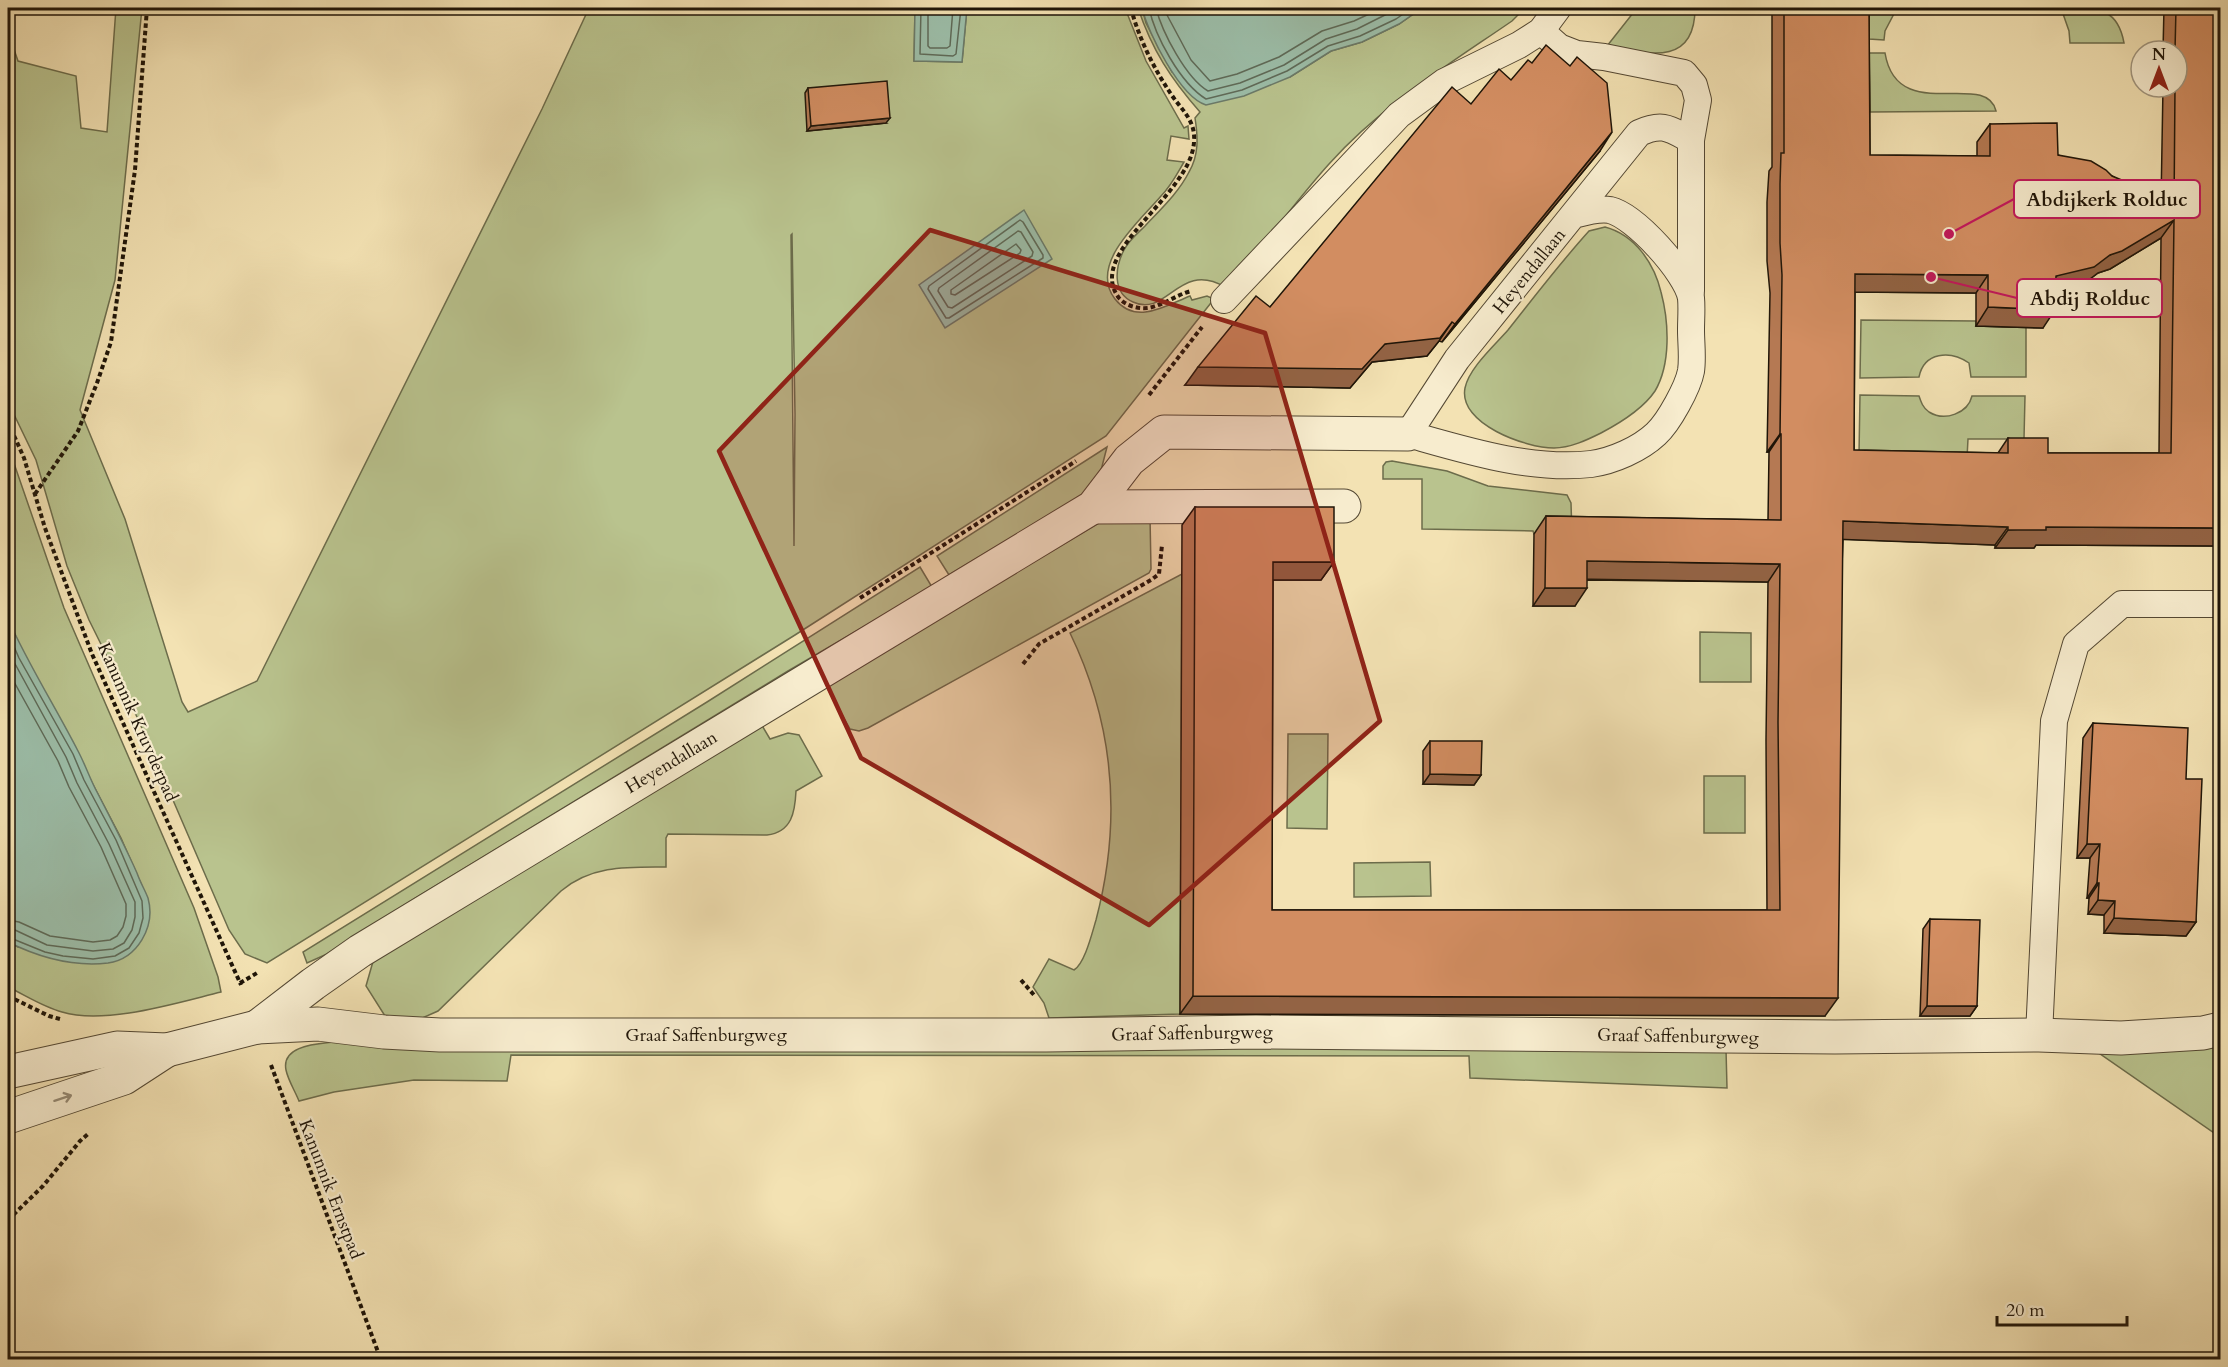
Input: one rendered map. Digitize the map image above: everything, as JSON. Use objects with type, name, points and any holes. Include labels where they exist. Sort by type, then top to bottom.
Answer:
[{"type":"street","name":"Heyendallaan","points":[[257,1027],[360,951],[1093,507],[1129,460],[1164,432],[1408,434]]},
{"type":"street","points":[[1093,507],[1344,506]]},
{"type":"street","name":"Graaf Saffenburgweg","points":[[8,1072],[117,1048],[167,1050],[257,1027],[318,1024],[384,1032],[448,1026],[1046,1035],[1256,1032],[1835,1037],[2039,1035],[2121,1038],[2203,1033],[2220,1029]]},
{"type":"street","name":"Graaf Saffenburgweg","points":[[8,1117],[124,1078],[167,1050]]},
{"type":"lane","points":[[1224,300],[1399,115],[1444,82],[1541,32],[1558,8]]},
{"type":"lane","points":[[1541,32],[1559,47],[1577,54],[1684,73],[1694,85],[1698,100],[1691,140],[1691,296]]},
{"type":"lane","points":[[1574,215],[1639,133],[1652,127],[1665,126],[1691,140]]},
{"type":"lane","name":"Heyendallaan","points":[[1598,210],[1610,210],[1619,214],[1644,232],[1674,264],[1691,296],[1691,370],[1687,384],[1657,434],[1632,450],[1593,463],[1556,466],[1536,464],[1408,434],[1457,359],[1574,215],[1598,210]]},
{"type":"lane","points":[[2039,1035],[2054,721],[2076,644],[2122,603],[2220,603]]},
{"type":"path","points":[[35,494],[78,431],[111,342],[135,170],[147,8]]},
{"type":"path","points":[[1131,8],[1141,37],[1169,92],[1186,111],[1194,127],[1194,143],[1192,156],[1180,180],[1134,231],[1117,256],[1111,275],[1113,285],[1123,302],[1139,308],[1156,306],[1189,291]]},
{"type":"path","points":[[1164,432],[1148,396],[1224,300]]},
{"type":"path","name":"Kanunnik Kruyderpad","points":[[8,422],[24,458],[45,528],[92,654],[235,972],[257,1027]]},
{"type":"path","points":[[1023,664],[1039,644],[1159,574],[1162,563],[1162,506]]},
{"type":"path","points":[[1021,980],[1030,989]]},
{"type":"path","name":"Kanunnik Ernstpad","points":[[257,1027],[381,1359]]},
{"type":"highlighted area","points":[[930,230],[1265,333],[1380,721],[1149,925],[861,758],[719,451]]},
{"type":"shaded area","points":[[116,8],[142,8],[115,280],[80,410],[125,519],[182,702],[188,712],[257,681],[542,109],[589,8],[915,8],[914,61],[962,62],[967,8],[1125,8],[1146,61],[1184,128],[1188,126],[1189,139],[1171,136],[1167,160],[1184,162],[1168,188],[1120,244],[1112,258],[1108,272],[1108,286],[1115,299],[1123,307],[1132,311],[1152,311],[1190,296],[1192,300],[1207,296],[1214,299],[1106,436],[795,635],[267,963],[245,954],[229,930],[138,719],[89,620],[67,566],[36,460],[8,402],[8,32],[18,61],[76,76],[81,128],[107,132]],"holes":[[[792,234],[795,414],[794,546]]]},
{"type":"shaded area","points":[[1138,8],[1142,8],[1146,23],[1172,72],[1290,77],[1331,51],[1362,42],[1399,24],[1422,8],[1525,8],[1512,21],[1393,105],[1349,143],[1225,287],[1209,281],[1196,280],[1185,284],[1155,303],[1145,305],[1133,302],[1121,292],[1117,279],[1119,264],[1128,243],[1169,200],[1189,172],[1195,159],[1197,146],[1195,118],[1200,112],[1163,63]]},
{"type":"shaded area","points":[[1637,8],[1695,8],[1693,27],[1687,40],[1678,48],[1653,53],[1607,46]]},
{"type":"shaded area","points":[[1869,8],[1897,8],[1885,31],[1884,40],[1869,39]]},
{"type":"shaded area","points":[[2061,8],[2102,11],[2116,21],[2124,43],[2070,43],[2069,31]]},
{"type":"shaded area","points":[[1869,53],[1885,53],[1893,75],[1906,87],[1941,94],[1976,94],[1989,99],[1996,111],[1870,112]]},
{"type":"shaded area","points":[[1605,227],[1616,231],[1634,243],[1648,261],[1658,281],[1666,316],[1667,343],[1664,368],[1655,391],[1638,410],[1623,420],[1596,436],[1572,445],[1560,448],[1542,447],[1496,432],[1472,413],[1466,401],[1467,380],[1483,357],[1589,231]]},
{"type":"shaded area","points":[[1861,320],[1976,321],[1976,326],[2026,327],[2026,377],[1971,377],[1969,363],[1946,355],[1926,362],[1919,377],[1860,378]]},
{"type":"shaded area","points":[[1860,395],[1919,396],[1922,405],[1927,410],[1942,416],[1961,411],[1970,402],[1972,396],[2025,396],[2024,439],[1968,439],[1967,458],[1859,455]]},
{"type":"shaded area","points":[[8,446],[64,608],[194,908],[221,992],[162,1007],[99,1016],[55,1010],[8,987],[8,942],[18,947],[144,935],[149,919],[148,900],[121,838],[78,752],[24,655],[8,619]]},
{"type":"shaded area","points":[[1107,447],[1097,486],[949,575],[937,556]]},
{"type":"shaded area","points":[[1392,461],[1447,471],[1488,486],[1567,495],[1571,503],[1572,535],[1534,534],[1533,531],[1422,529],[1422,479],[1383,479],[1383,466],[1386,462]]},
{"type":"shaded area","points":[[1112,515],[1150,517],[1151,569],[1149,573],[868,728],[859,731],[850,729],[826,686]]},
{"type":"shaded area","points":[[920,567],[932,587],[788,671],[327,954],[307,963],[303,952]]},
{"type":"shaded area","points":[[1182,574],[1180,1014],[1049,1018],[1044,1003],[1033,987],[1049,959],[1074,970],[1082,961],[1096,920],[1104,883],[1111,810],[1110,774],[1097,703],[1070,633]]},
{"type":"shaded area","points":[[1700,632],[1751,633],[1751,682],[1700,682]]},
{"type":"shaded area","points":[[760,722],[770,739],[788,733],[799,735],[822,776],[796,791],[793,813],[782,830],[767,835],[668,834],[666,867],[611,869],[585,876],[561,891],[438,1011],[420,1019],[385,1016],[366,986],[376,951]]},
{"type":"shaded area","points":[[1288,734],[1328,734],[1327,829],[1287,828]]},
{"type":"shaded area","points":[[1704,776],[1745,776],[1745,833],[1704,833]]},
{"type":"shaded area","points":[[1430,862],[1431,896],[1354,897],[1354,863]]},
{"type":"shaded area","points":[[334,1042],[1726,1049],[1727,1088],[1470,1078],[1469,1056],[511,1055],[507,1081],[414,1080],[334,1092],[299,1101],[286,1070],[289,1055],[302,1047]]},
{"type":"shaded area","points":[[2220,1042],[2220,1137],[2096,1051]]},
{"type":"water","points":[[915,8],[967,8],[962,62],[914,61]]},
{"type":"water","points":[[1142,8],[1422,8],[1399,24],[1362,42],[1331,51],[1290,77],[1244,96],[1206,105],[1196,100],[1186,90],[1166,63]]},
{"type":"water","points":[[1024,210],[1052,259],[945,328],[919,285]]},
{"type":"water","points":[[8,619],[81,756],[148,898],[150,909],[147,930],[136,948],[118,960],[108,963],[82,964],[56,960],[32,953],[8,942]]},
{"type":"building","points":[[1784,8],[1869,8],[1870,155],[1990,156],[1990,124],[2057,123],[2058,155],[2091,161],[2112,176],[2174,210],[2175,99],[2189,99],[2189,39],[2175,39],[2176,8],[2220,8],[2220,528],[2046,527],[2046,530],[2008,530],[2008,527],[1843,521],[1838,998],[1193,996],[1195,507],[1334,507],[1334,562],[1273,562],[1272,910],[1780,910],[1778,722],[1780,564],[1587,561],[1587,588],[1545,588],[1546,516],[1781,520],[1781,153],[1784,153]],"holes":[[[2174,220],[2171,453],[2048,453],[2048,438],[2008,438],[2008,453],[1854,450],[1855,274],[1988,275],[1988,307],[2055,310],[2056,276],[2094,267],[2110,255],[2122,251]]]},
{"type":"building","points":[[1546,45],[1570,66],[1577,57],[1607,83],[1612,132],[1455,324],[1452,322],[1440,338],[1385,344],[1362,369],[1198,367],[1256,296],[1270,307],[1452,87],[1471,104],[1499,69],[1511,80],[1528,60],[1532,63]]},
{"type":"building","points":[[887,81],[890,118],[811,126],[808,88]]},
{"type":"building","points":[[2093,723],[2188,728],[2186,779],[2202,779],[2196,922],[2114,918],[2115,901],[2098,900],[2100,844],[2087,844]]},
{"type":"building","points":[[1430,741],[1482,741],[1481,775],[1430,774]]},
{"type":"building","points":[[1930,919],[1980,920],[1977,1006],[1927,1006]]},
{"type":"place","name":"Abdijkerk Rolduc","points":[[1949,234]]},
{"type":"place","name":"Abdij Rolduc","points":[[1931,277]]}]
